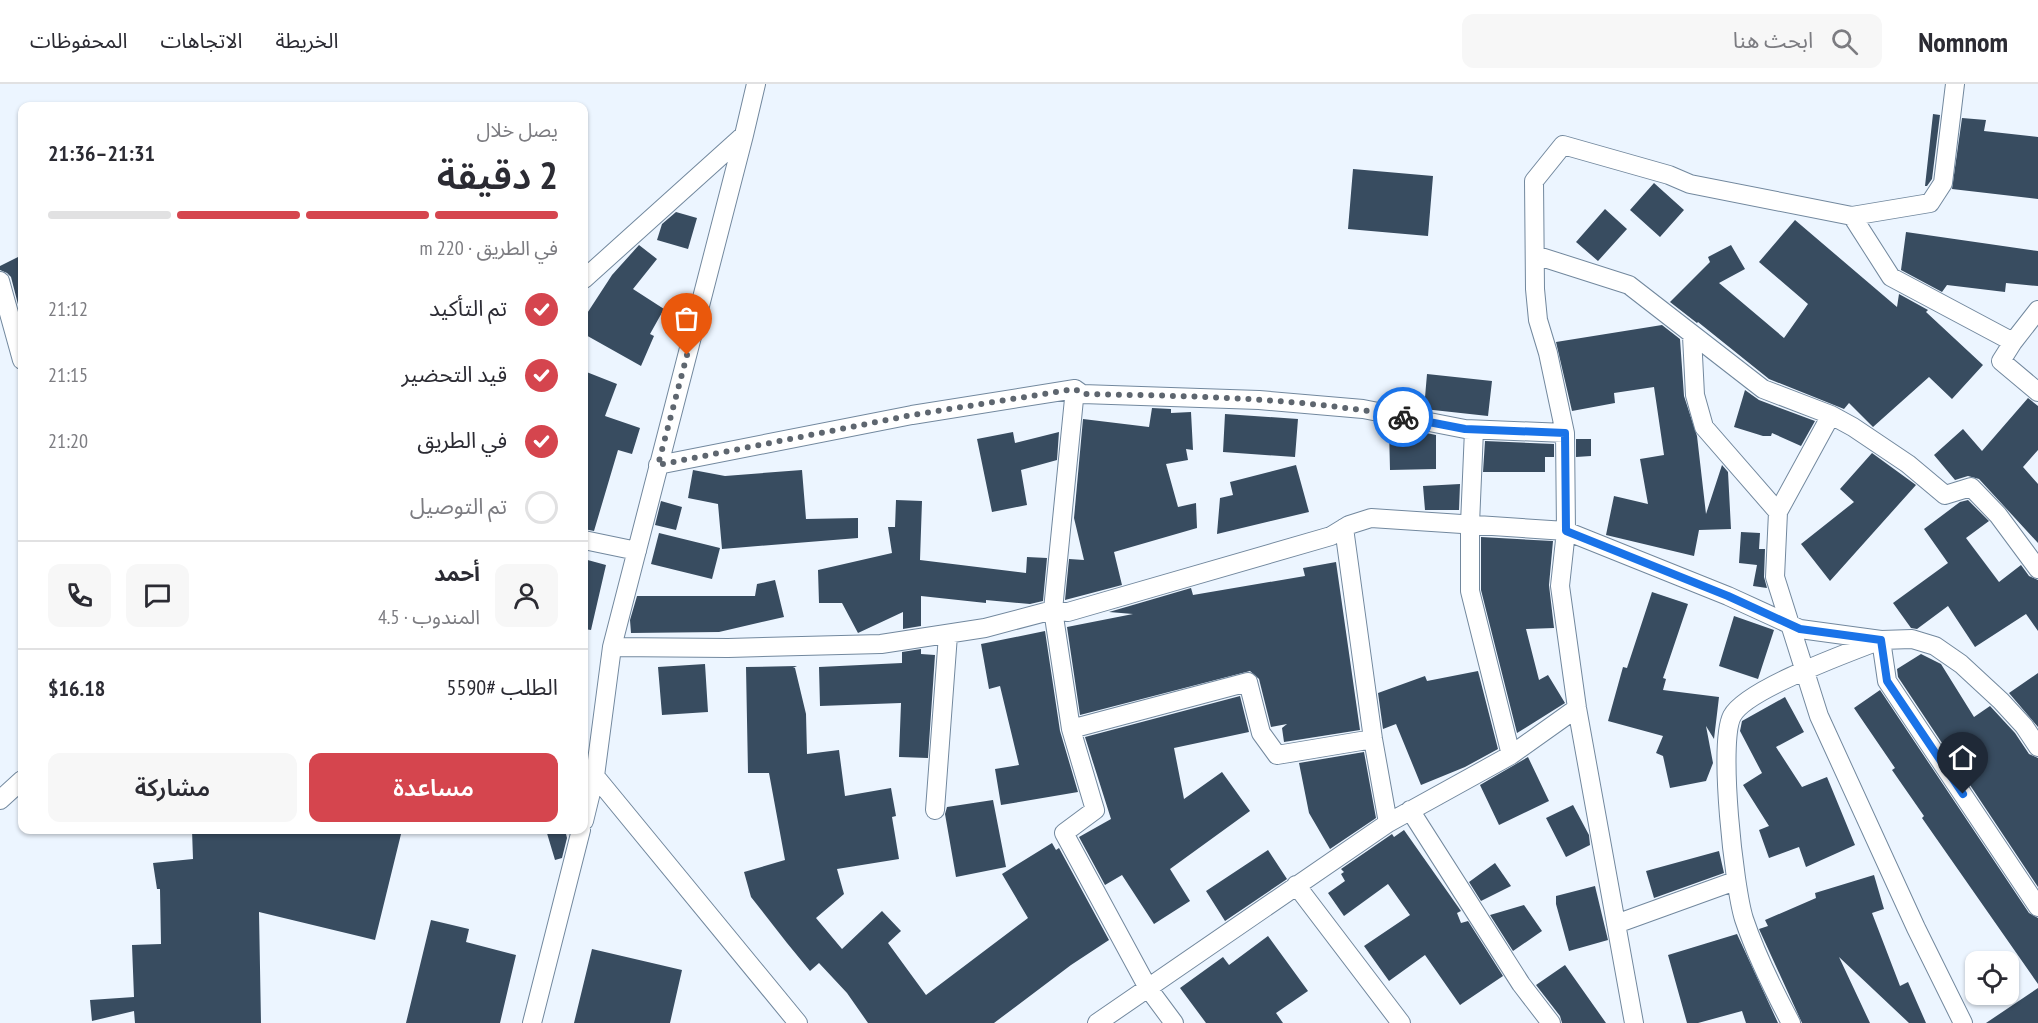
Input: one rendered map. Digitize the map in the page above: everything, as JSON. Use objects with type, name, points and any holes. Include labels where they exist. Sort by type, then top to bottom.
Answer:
[{"type":"street","points":[[588,805],[595,776],[612,647],[756,84]]},
{"type":"street","points":[[1634,1023],[1577,708],[1560,586],[1566,531],[1565,433],[1548,353],[1538,320],[1534,181],[1563,145],[1669,175],[1690,184],[1851,216],[1930,203],[1943,183],[1955,84]]},
{"type":"street","points":[[588,275],[744,135]]},
{"type":"street","points":[[1851,216],[1891,277],[2013,342]]},
{"type":"street","points":[[1535,255],[1629,285],[1763,389],[1831,415],[1908,464],[1945,495],[1971,487],[1998,515],[2038,569]]},
{"type":"street","points":[[0,281],[18,346]]},
{"type":"street","points":[[2038,310],[2001,361],[2038,392]]},
{"type":"street","points":[[1692,336],[1695,395],[1704,427],[1778,512]]},
{"type":"street","points":[[658,465],[912,415],[1075,389],[1082,394],[1249,399],[1363,409],[1474,430],[1565,433]]},
{"type":"street","points":[[1075,389],[1053,610],[1071,729],[1095,810],[1064,833],[1148,988],[1174,1023]]},
{"type":"street","points":[[1831,415],[1778,512],[1775,577],[1792,625],[1818,716],[1963,1023]]},
{"type":"street","points":[[1474,430],[1470,591],[1512,755]]},
{"type":"street","points":[[612,647],[728,648],[869,645],[948,635],[1053,610],[1068,612],[1163,586],[1331,536],[1344,528],[1371,518],[1470,524],[1494,528],[1566,531],[1728,596],[1800,629],[1881,640],[1912,639],[1935,646],[1961,664],[2001,701],[2024,726],[2038,747]]},
{"type":"street","points":[[1344,528],[1373,739],[1388,823]]},
{"type":"street","points":[[588,541],[637,551]]},
{"type":"street","points":[[935,810],[948,635]]},
{"type":"street","points":[[1791,1023],[1744,920],[1735,881],[1726,735],[1732,714],[1759,693],[1805,670],[1881,640]]},
{"type":"street","points":[[1881,640],[1887,681],[2038,907]]},
{"type":"street","points":[[1071,729],[1248,682],[1261,733],[1277,755],[1373,739]]},
{"type":"street","points":[[1097,1023],[1388,823],[1512,755],[1577,708]]},
{"type":"street","points":[[595,776],[798,1023]]},
{"type":"street","points":[[0,801],[18,784]]},
{"type":"street","points":[[1410,810],[1521,984],[1551,1023]]},
{"type":"street","points":[[532,1023],[580,834]]},
{"type":"street","points":[[1616,924],[1735,881]]},
{"type":"street","points":[[1296,885],[1401,1023]]},
{"type":"building","points":[[1933,114],[1940,115],[1932,179],[1925,186]]},
{"type":"building","points":[[1962,118],[1986,120],[1984,131],[2038,137],[2038,199],[1952,189]]},
{"type":"building","points":[[1353,169],[1433,176],[1428,236],[1348,229]]},
{"type":"building","points":[[1654,183],[1684,210],[1660,237],[1630,210]]},
{"type":"building","points":[[1605,209],[1627,229],[1598,261],[1576,242]]},
{"type":"building","points":[[676,212],[697,218],[688,249],[657,240],[662,224]]},
{"type":"building","points":[[1795,220],[1897,307],[1899,294],[1928,310],[1926,312],[1983,365],[1952,399],[1929,377],[1873,427],[1849,403],[1844,409],[1769,379],[1670,302],[1710,262],[1708,257],[1731,245],[1745,269],[1719,283],[1784,338],[1808,304],[1759,262]]},
{"type":"building","points":[[1906,232],[2038,251],[2038,286],[2006,283],[2005,292],[1947,285],[1942,292],[1901,270]]},
{"type":"building","points":[[639,245],[657,259],[633,289],[664,309],[650,334],[654,336],[641,366],[588,336],[588,312],[612,275]]},
{"type":"building","points":[[18,257],[18,304],[11,277],[0,270],[0,266]]},
{"type":"building","points":[[1662,325],[1680,339],[1684,396],[1697,436],[1706,514],[1722,465],[1728,472],[1731,529],[1699,530],[1694,556],[1606,535],[1614,496],[1648,504],[1640,459],[1664,455],[1654,387],[1614,393],[1615,403],[1572,411],[1556,342]]},
{"type":"building","points":[[588,373],[617,384],[605,416],[640,428],[632,454],[618,450],[594,531],[588,530]]},
{"type":"building","points":[[1427,374],[1492,381],[1488,416],[1424,409]]},
{"type":"building","points":[[1745,390],[1759,400],[1815,421],[1801,446],[1772,433],[1771,436],[1763,436],[1734,427]]},
{"type":"building","points":[[2028,398],[2038,406],[2038,450],[2023,467],[2038,484],[2038,543],[1979,479],[1968,476],[1955,480],[1934,455],[1963,429],[1982,451]]},
{"type":"building","points":[[1152,408],[1171,409],[1171,413],[1191,412],[1193,450],[1186,449],[1188,460],[1166,464],[1178,507],[1196,503],[1197,528],[1114,552],[1122,585],[1065,600],[1069,559],[1084,560],[1074,518],[1083,419],[1149,427]]},
{"type":"building","points":[[1225,414],[1298,419],[1295,457],[1223,452]]},
{"type":"building","points":[[1389,429],[1407,429],[1436,435],[1436,469],[1390,470]]},
{"type":"building","points":[[1013,432],[1015,443],[1059,432],[1057,460],[1021,470],[1027,505],[992,512],[977,439]]},
{"type":"building","points":[[1576,439],[1591,439],[1591,456],[1576,457]]},
{"type":"building","points":[[1485,441],[1554,444],[1554,457],[1545,457],[1545,472],[1483,472]]},
{"type":"building","points":[[1872,453],[1916,485],[1830,581],[1801,544],[1854,502],[1840,489]]},
{"type":"building","points":[[1296,465],[1309,512],[1217,534],[1220,498],[1233,495],[1230,482]]},
{"type":"building","points":[[693,470],[725,476],[802,470],[806,519],[858,518],[858,538],[722,549],[718,504],[688,498]]},
{"type":"building","points":[[1460,484],[1459,510],[1425,510],[1423,486]]},
{"type":"building","points":[[896,500],[922,501],[920,560],[1026,573],[1027,557],[1047,558],[1043,601],[1030,604],[986,600],[986,603],[921,596],[921,626],[903,629],[903,612],[858,633],[842,603],[819,603],[818,570],[892,553],[888,527],[895,527]]},
{"type":"building","points":[[1968,500],[1989,521],[1966,538],[1999,582],[2021,565],[2029,576],[2038,580],[2038,631],[2026,614],[1975,647],[1948,606],[1917,629],[1911,628],[1893,603],[1948,563],[1924,529],[1960,502]]},
{"type":"building","points":[[661,501],[682,507],[676,530],[655,525]]},
{"type":"building","points":[[1741,532],[1760,533],[1759,549],[1765,549],[1764,577],[1767,588],[1753,586],[1757,565],[1739,563]]},
{"type":"building","points":[[659,533],[720,548],[712,579],[651,564]]},
{"type":"building","points":[[1481,537],[1553,541],[1549,585],[1554,628],[1526,629],[1539,680],[1548,675],[1565,703],[1517,733],[1481,590]]},
{"type":"building","points":[[588,560],[606,565],[591,630],[588,630]]},
{"type":"building","points":[[1336,562],[1360,730],[1284,742],[1282,728],[1287,724],[1271,727],[1259,679],[1250,671],[1080,715],[1067,627],[1133,614],[1109,612],[1191,588],[1193,595],[1305,576],[1303,568]]},
{"type":"building","points":[[775,580],[784,617],[719,632],[631,633],[630,620],[637,596],[755,596],[757,584]]},
{"type":"building","points":[[1652,592],[1688,604],[1663,678],[1666,679],[1663,690],[1719,697],[1714,739],[1706,726],[1713,763],[1706,781],[1670,788],[1663,756],[1656,753],[1663,736],[1608,721],[1623,667],[1627,668]]},
{"type":"building","points":[[1734,616],[1774,630],[1758,679],[1719,666]]},
{"type":"building","points":[[1045,631],[1060,731],[1078,792],[1001,805],[995,769],[1019,765],[1000,686],[989,689],[981,644]]},
{"type":"building","points":[[921,649],[921,654],[935,655],[928,758],[899,757],[901,703],[820,706],[819,667],[902,663],[902,652]]},
{"type":"building","points":[[1921,654],[1941,664],[1974,717],[1990,706],[2015,733],[2029,754],[2038,758],[2038,887],[1898,677],[1897,669]]},
{"type":"building","points":[[705,664],[708,712],[662,715],[658,667]]},
{"type":"building","points":[[797,666],[793,668],[795,668],[806,714],[807,754],[839,750],[845,796],[891,788],[896,816],[892,817],[899,859],[837,869],[844,894],[816,918],[842,949],[882,911],[901,931],[888,943],[926,995],[1028,918],[1002,874],[1052,843],[1056,850],[1059,848],[1109,940],[1071,965],[994,1023],[868,1023],[847,993],[819,963],[810,971],[787,943],[751,897],[744,872],[785,860],[769,773],[748,773],[746,667]]},
{"type":"building","points":[[1478,671],[1498,749],[1465,767],[1421,785],[1396,724],[1383,729],[1378,693],[1425,676],[1427,681]]},
{"type":"building","points":[[2038,673],[2038,727],[2009,693]]},
{"type":"building","points":[[1880,690],[2029,913],[2038,918],[2038,984],[2019,957],[2019,951],[2015,951],[1922,818],[1924,816],[1892,770],[1895,768],[1854,708]]},
{"type":"building","points":[[1240,696],[1249,732],[1174,748],[1184,799],[1222,772],[1250,811],[1170,869],[1190,901],[1154,924],[1122,875],[1105,885],[1079,837],[1111,819],[1085,737]]},
{"type":"building","points":[[1785,697],[1804,732],[1776,747],[1802,787],[1827,777],[1855,845],[1806,867],[1799,847],[1769,858],[1759,830],[1769,826],[1743,785],[1762,773],[1740,731],[1742,721]]},
{"type":"building","points":[[1364,752],[1376,818],[1330,849],[1309,813],[1299,763]]},
{"type":"building","points":[[1528,757],[1549,801],[1499,825],[1480,785]]},
{"type":"building","points":[[993,800],[1006,867],[956,877],[945,814],[947,807]]},
{"type":"building","points":[[1573,805],[1589,835],[1590,845],[1566,857],[1546,818]]},
{"type":"building","points":[[1404,830],[1461,911],[1457,913],[1461,923],[1468,921],[1503,976],[1460,1005],[1425,955],[1389,981],[1364,946],[1410,915],[1388,884],[1344,916],[1328,893],[1345,881],[1341,874],[1344,872],[1341,869],[1392,834],[1394,837]]},
{"type":"building","points":[[192,834],[401,834],[375,940],[259,912],[261,1023],[135,1023],[134,1011],[92,1021],[90,1000],[134,997],[132,945],[161,944],[160,889],[157,889],[153,863],[193,859]]},
{"type":"building","points":[[547,834],[566,834],[562,858],[555,860]]},
{"type":"building","points":[[1268,850],[1287,879],[1225,921],[1206,891]]},
{"type":"building","points":[[1719,851],[1724,873],[1654,898],[1646,871]]},
{"type":"building","points":[[1495,863],[1511,886],[1481,901],[1469,882]]},
{"type":"building","points":[[1874,875],[1884,909],[1872,913],[1900,986],[1908,982],[1926,1023],[1909,1023],[1839,957],[1870,1023],[1802,1023],[1759,929],[1768,926],[1765,920],[1816,898],[1815,893]]},
{"type":"building","points":[[1595,886],[1608,940],[1569,951],[1556,904],[1556,896]]},
{"type":"building","points":[[1524,905],[1542,931],[1513,951],[1490,915]]},
{"type":"building","points":[[431,920],[469,929],[466,942],[516,955],[500,1023],[406,1023]]},
{"type":"building","points":[[1737,934],[1778,1023],[1746,1023],[1742,1011],[1698,1023],[1687,1023],[1668,955]]},
{"type":"building","points":[[1268,936],[1308,991],[1276,1013],[1283,1023],[1206,1023],[1180,988],[1223,957],[1229,965]]},
{"type":"building","points":[[592,949],[682,970],[670,1023],[574,1023]]},
{"type":"building","points":[[1565,965],[1606,1023],[1562,1023],[1560,1016],[1536,985]]},
{"type":"building","points":[[2038,988],[2038,1023],[1986,1023],[2013,1005],[2019,1005],[2019,1001]]},
{"type":"way so far","points":[[687,355],[658,465],[912,415],[1075,389],[1082,394],[1173,395],[1259,400],[1363,409],[1403,417]]},
{"type":"route","points":[[1403,417],[1465,429],[1565,433],[1566,531],[1728,596],[1800,629],[1881,640],[1887,681],[1963,794]]}]
